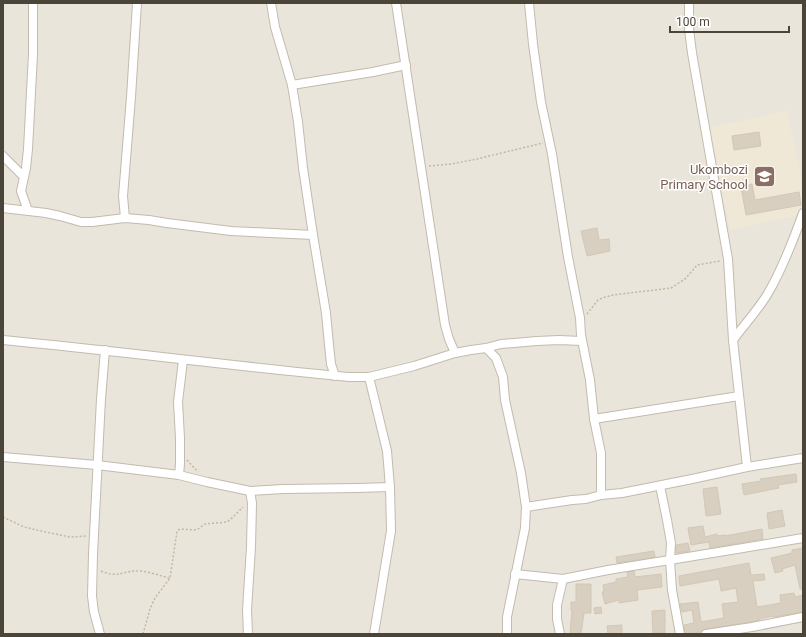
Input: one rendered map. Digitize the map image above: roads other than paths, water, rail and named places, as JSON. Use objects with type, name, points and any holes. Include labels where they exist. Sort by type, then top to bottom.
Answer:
[{"type":"street","points":[[28,211],[21,191],[28,149],[34,3]]},
{"type":"street","points":[[124,218],[123,196],[137,3]]},
{"type":"street","points":[[271,3],[275,27],[292,85],[303,168],[326,313],[331,364],[335,376]]},
{"type":"street","points":[[396,3],[445,325],[455,353]]},
{"type":"street","points":[[529,3],[541,102],[552,154],[568,257],[590,380],[594,419],[601,452],[601,495]]},
{"type":"street","points":[[689,3],[689,29],[692,53],[728,259],[738,396],[747,467]]},
{"type":"street","points":[[292,85],[406,65]]},
{"type":"street","points":[[3,156],[24,177]]},
{"type":"street","points":[[3,208],[60,216],[81,222],[124,218],[231,231],[313,235]]},
{"type":"street","points":[[733,340],[766,297],[795,236],[803,213]]},
{"type":"street","points":[[3,340],[335,376],[369,377],[414,366],[455,353],[501,344],[537,341],[582,340]]},
{"type":"street","points":[[486,348],[496,358],[503,377],[505,400],[522,474],[526,507],[525,528],[507,617],[507,634]]},
{"type":"street","points":[[100,634],[93,604],[93,536],[101,399],[106,350]]},
{"type":"street","points":[[180,475],[178,402],[183,360]]},
{"type":"street","points":[[369,377],[387,451],[390,486],[391,531],[374,634]]},
{"type":"street","points":[[594,419],[738,396]]},
{"type":"street","points":[[3,457],[98,465],[180,475],[250,491],[283,488],[358,488],[390,486]]},
{"type":"street","points":[[526,507],[622,493],[747,467],[803,458]]},
{"type":"street","points":[[660,486],[671,543],[670,560],[672,590],[680,634]]},
{"type":"street","points":[[248,634],[247,610],[252,503],[250,491]]},
{"type":"street","points":[[515,574],[563,579],[803,538]]},
{"type":"street","points":[[560,634],[557,619],[557,605],[563,579]]},
{"type":"street","points":[[711,634],[803,617]]},
{"type":"place","name":"Ukombozi Primary School","points":[[764,176]]}]
